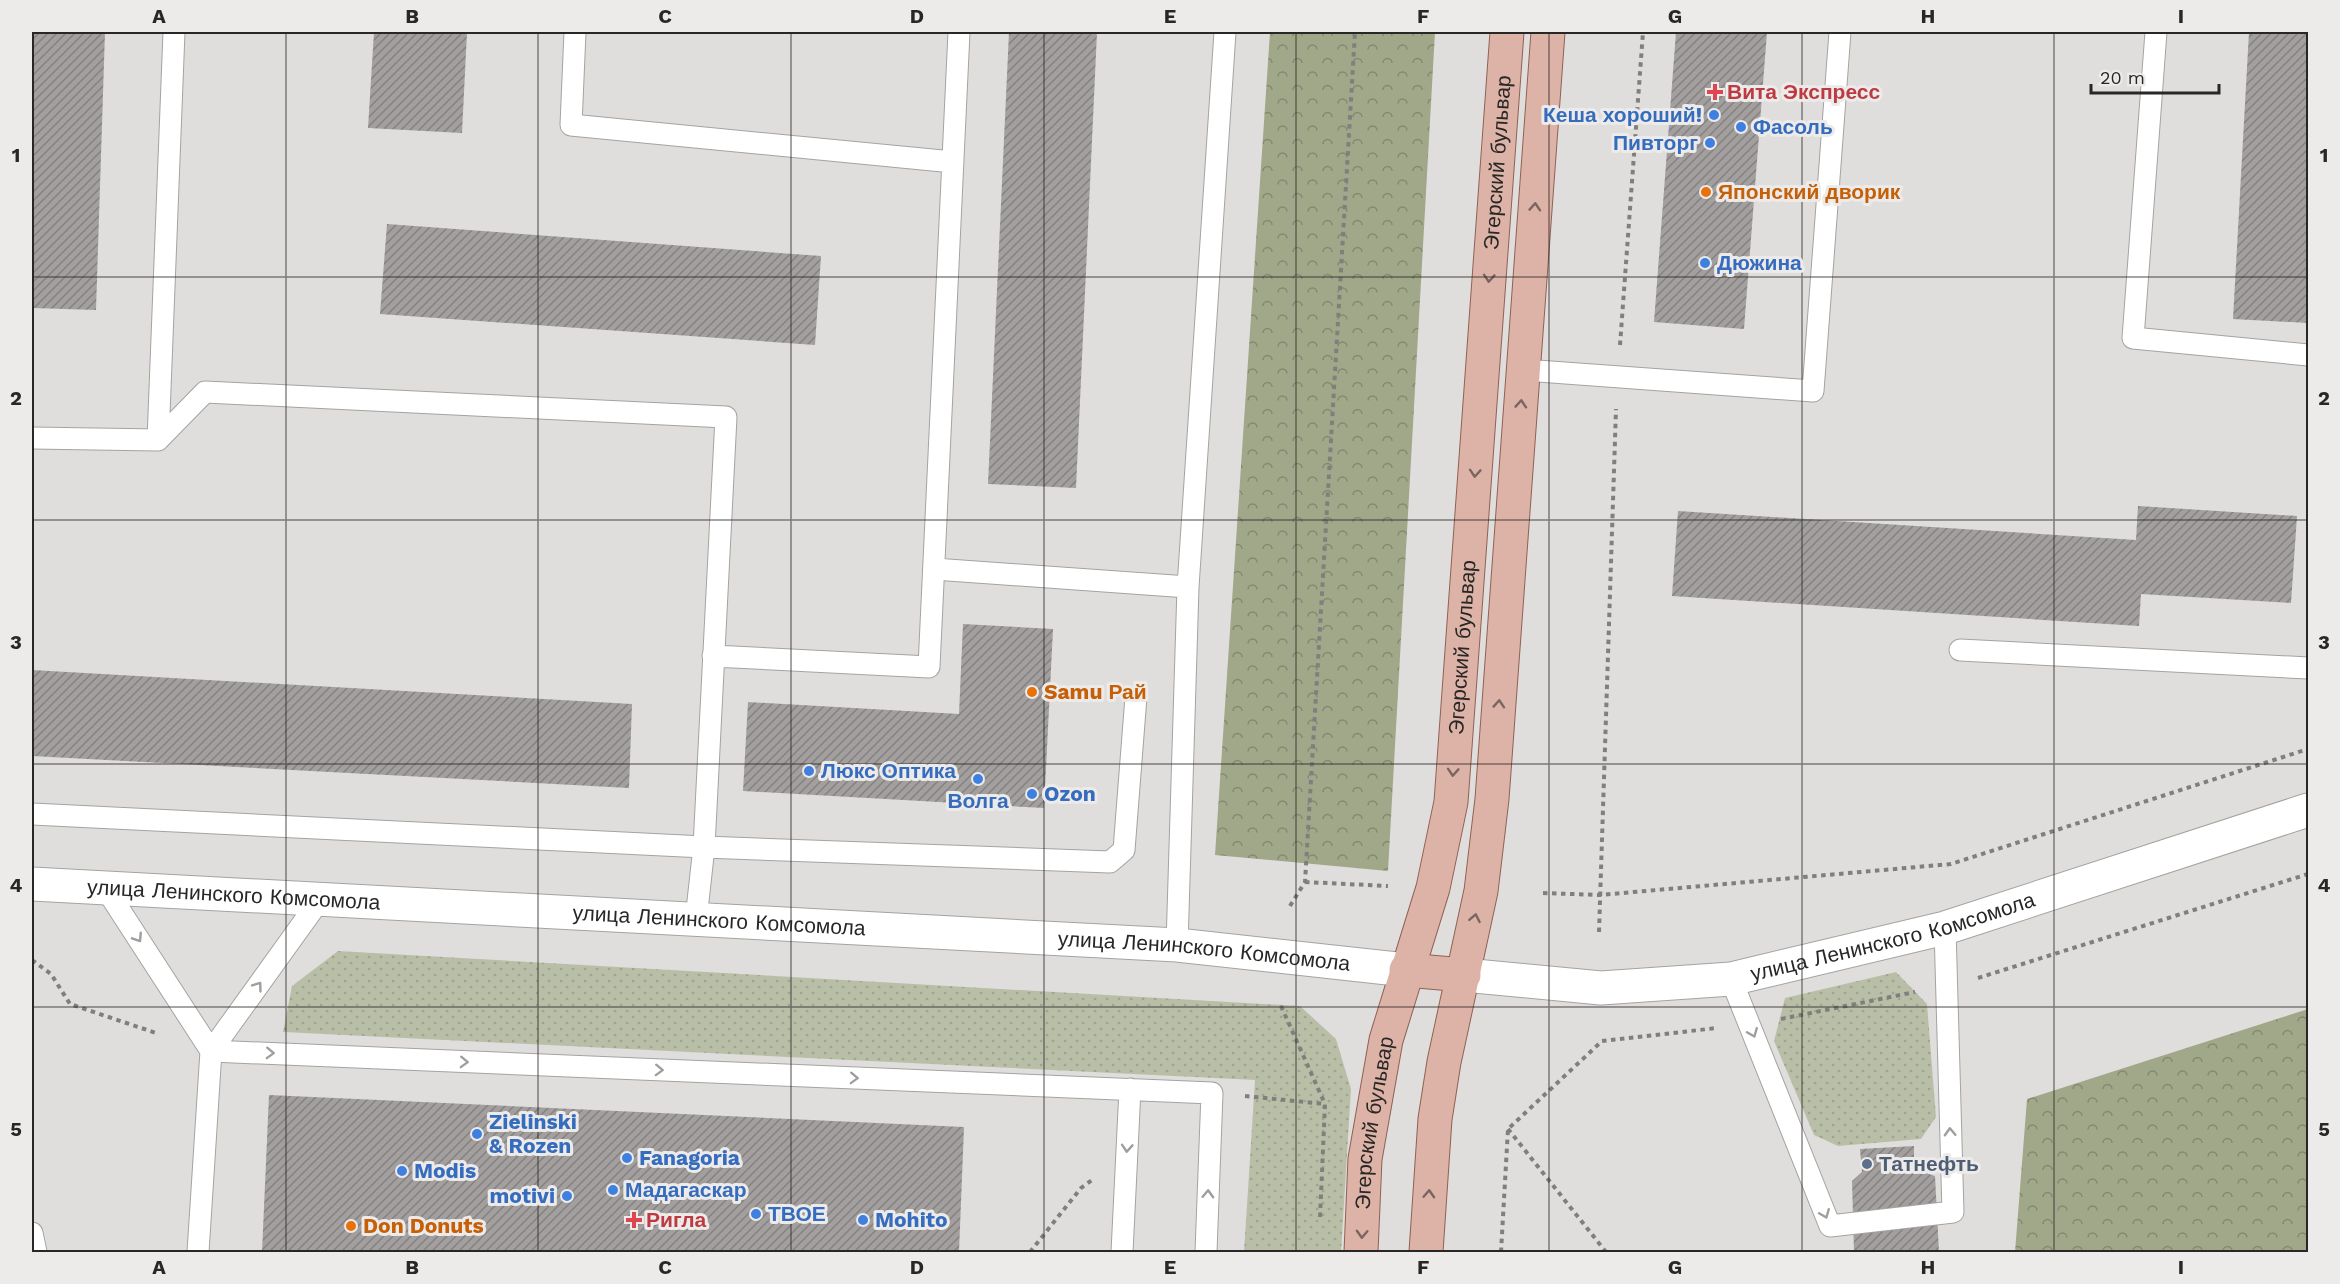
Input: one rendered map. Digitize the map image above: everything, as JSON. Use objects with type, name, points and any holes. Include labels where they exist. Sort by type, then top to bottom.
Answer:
[{"type":"main road","name":"Эгерский бульвар","points":[[1361,1252],[1365,1159],[1386,1040],[1433,888],[1450,802],[1507,32]]},
{"type":"main road","name":"Эгерский бульвар","points":[[1426,1252],[1435,1119],[1444,1062],[1481,891],[1492,799],[1548,32]]},
{"type":"main road","name":"улица Ленинского Комсомола","points":[[1464,975],[1601,988],[1731,979],[1946,928],[2308,810]]},
{"type":"main road","name":"улица Ленинского Комсомола","points":[[32,884],[1177,945],[1407,970]]},
{"type":"main road","points":[[1407,970],[1464,975]]},
{"type":"lane","points":[[158,440],[174,32]]},
{"type":"lane","points":[[575,32],[571,125],[953,162]]},
{"type":"lane","points":[[713,656],[929,667],[959,32]]},
{"type":"lane","points":[[1177,945],[1188,587],[1224,32]]},
{"type":"lane","points":[[1523,370],[1813,392],[1840,32]]},
{"type":"lane","points":[[2156,32],[2133,338],[2308,355]]},
{"type":"lane","points":[[32,438],[158,440],[205,392],[726,417],[704,847],[696,919]]},
{"type":"lane","points":[[934,569],[1188,587]]},
{"type":"lane","points":[[1960,650],[2308,668]]},
{"type":"lane","points":[[32,814],[704,847],[1110,862],[1124,850],[1136,697]]},
{"type":"lane","points":[[106,889],[211,1051]]},
{"type":"lane","points":[[198,1252],[211,1051],[321,898]]},
{"type":"lane","points":[[1731,979],[1830,1226],[1953,1212],[1946,928]]},
{"type":"lane","points":[[211,1051],[1212,1093],[1206,1252]]},
{"type":"lane","points":[[1122,1252],[1130,1089]]},
{"type":"lane","points":[[32,1233],[36,1252]]},
{"type":"path","points":[[1290,906],[1305,882],[1356,32]]},
{"type":"path","points":[[1599,932],[1617,377],[1643,32]]},
{"type":"path","points":[[1543,893],[1600,895],[1951,864],[2308,749]]},
{"type":"path","points":[[1305,882],[1388,886]]},
{"type":"path","points":[[32,960],[51,974],[70,1004],[211,1051]]},
{"type":"path","points":[[1281,1006],[1324,1104],[1320,1230]]},
{"type":"path","points":[[1501,1252],[1508,1129],[1602,1041]]},
{"type":"path","points":[[1212,1093],[1324,1104]]},
{"type":"path","points":[[1508,1129],[1606,1252]]},
{"type":"path","points":[[1030,1252],[1080,1188],[1126,1154]]},
{"type":"green space","points":[[1270,32],[1435,32],[1388,871],[1215,855]]},
{"type":"green space","points":[[338,951],[1300,1006],[1336,1039],[1351,1089],[1341,1252],[1244,1252],[1255,1080],[283,1032],[292,986]]},
{"type":"green space","points":[[1896,972],[1927,1004],[1936,1117],[1921,1139],[1838,1146],[1814,1135],[1774,1041],[1785,998]]},
{"type":"green space","points":[[2308,1009],[2308,1252],[2015,1252],[2027,1099]]},
{"type":"building","points":[[32,32],[105,32],[96,310],[32,308]]},
{"type":"building","points":[[374,32],[467,32],[462,133],[368,128]]},
{"type":"building","points":[[1009,32],[1097,32],[1076,488],[988,484]]},
{"type":"building","points":[[1676,32],[1767,32],[1744,329],[1654,322]]},
{"type":"building","points":[[2249,32],[2308,32],[2308,323],[2233,319]]},
{"type":"building","points":[[387,224],[821,256],[815,345],[380,314]]},
{"type":"building","points":[[2138,506],[2297,516],[2291,603],[2141,594],[2139,626],[1672,596],[1678,511],[2136,540]]},
{"type":"building","points":[[963,624],[1053,629],[1044,808],[743,791],[748,702],[959,714]]},
{"type":"building","points":[[32,670],[632,704],[629,788],[32,756]]},
{"type":"building","name":"Мадагаскар","points":[[269,1095],[964,1127],[959,1252],[262,1252]]},
{"type":"building","points":[[1914,1146],[1914,1169],[1935,1176],[1939,1252],[1854,1252],[1852,1181],[1862,1172],[1860,1149]]},
{"type":"place","name":"Вита Экспресс","points":[[1715,92]]},
{"type":"place","name":"Кеша хороший!","points":[[1714,115]]},
{"type":"place","name":"Фасоль","points":[[1741,127]]},
{"type":"place","name":"Пивторг","points":[[1710,143]]},
{"type":"place","name":"Японский дворик","points":[[1706,192]]},
{"type":"place","name":"Дюжина","points":[[1705,263]]},
{"type":"place","name":"Samu Рай","points":[[1032,692]]},
{"type":"place","name":"Люкс Оптика","points":[[809,771]]},
{"type":"place","name":"Волга","points":[[978,779]]},
{"type":"place","name":"Ozon","points":[[1032,794]]},
{"type":"place","name":"Zielinski & Rozen","points":[[477,1134]]},
{"type":"place","name":"Fanagoria","points":[[627,1158]]},
{"type":"place","name":"Татнефть","points":[[1867,1164]]},
{"type":"place","name":"Modis","points":[[402,1171]]},
{"type":"place","name":"Мадагаскар","points":[[613,1190]]},
{"type":"place","name":"motivi","points":[[567,1196]]},
{"type":"place","name":"ТВОЕ","points":[[756,1214]]},
{"type":"place","name":"Ригла","points":[[634,1220]]},
{"type":"place","name":"Mohito","points":[[863,1220]]},
{"type":"place","name":"Don Donuts","points":[[351,1226]]}]
